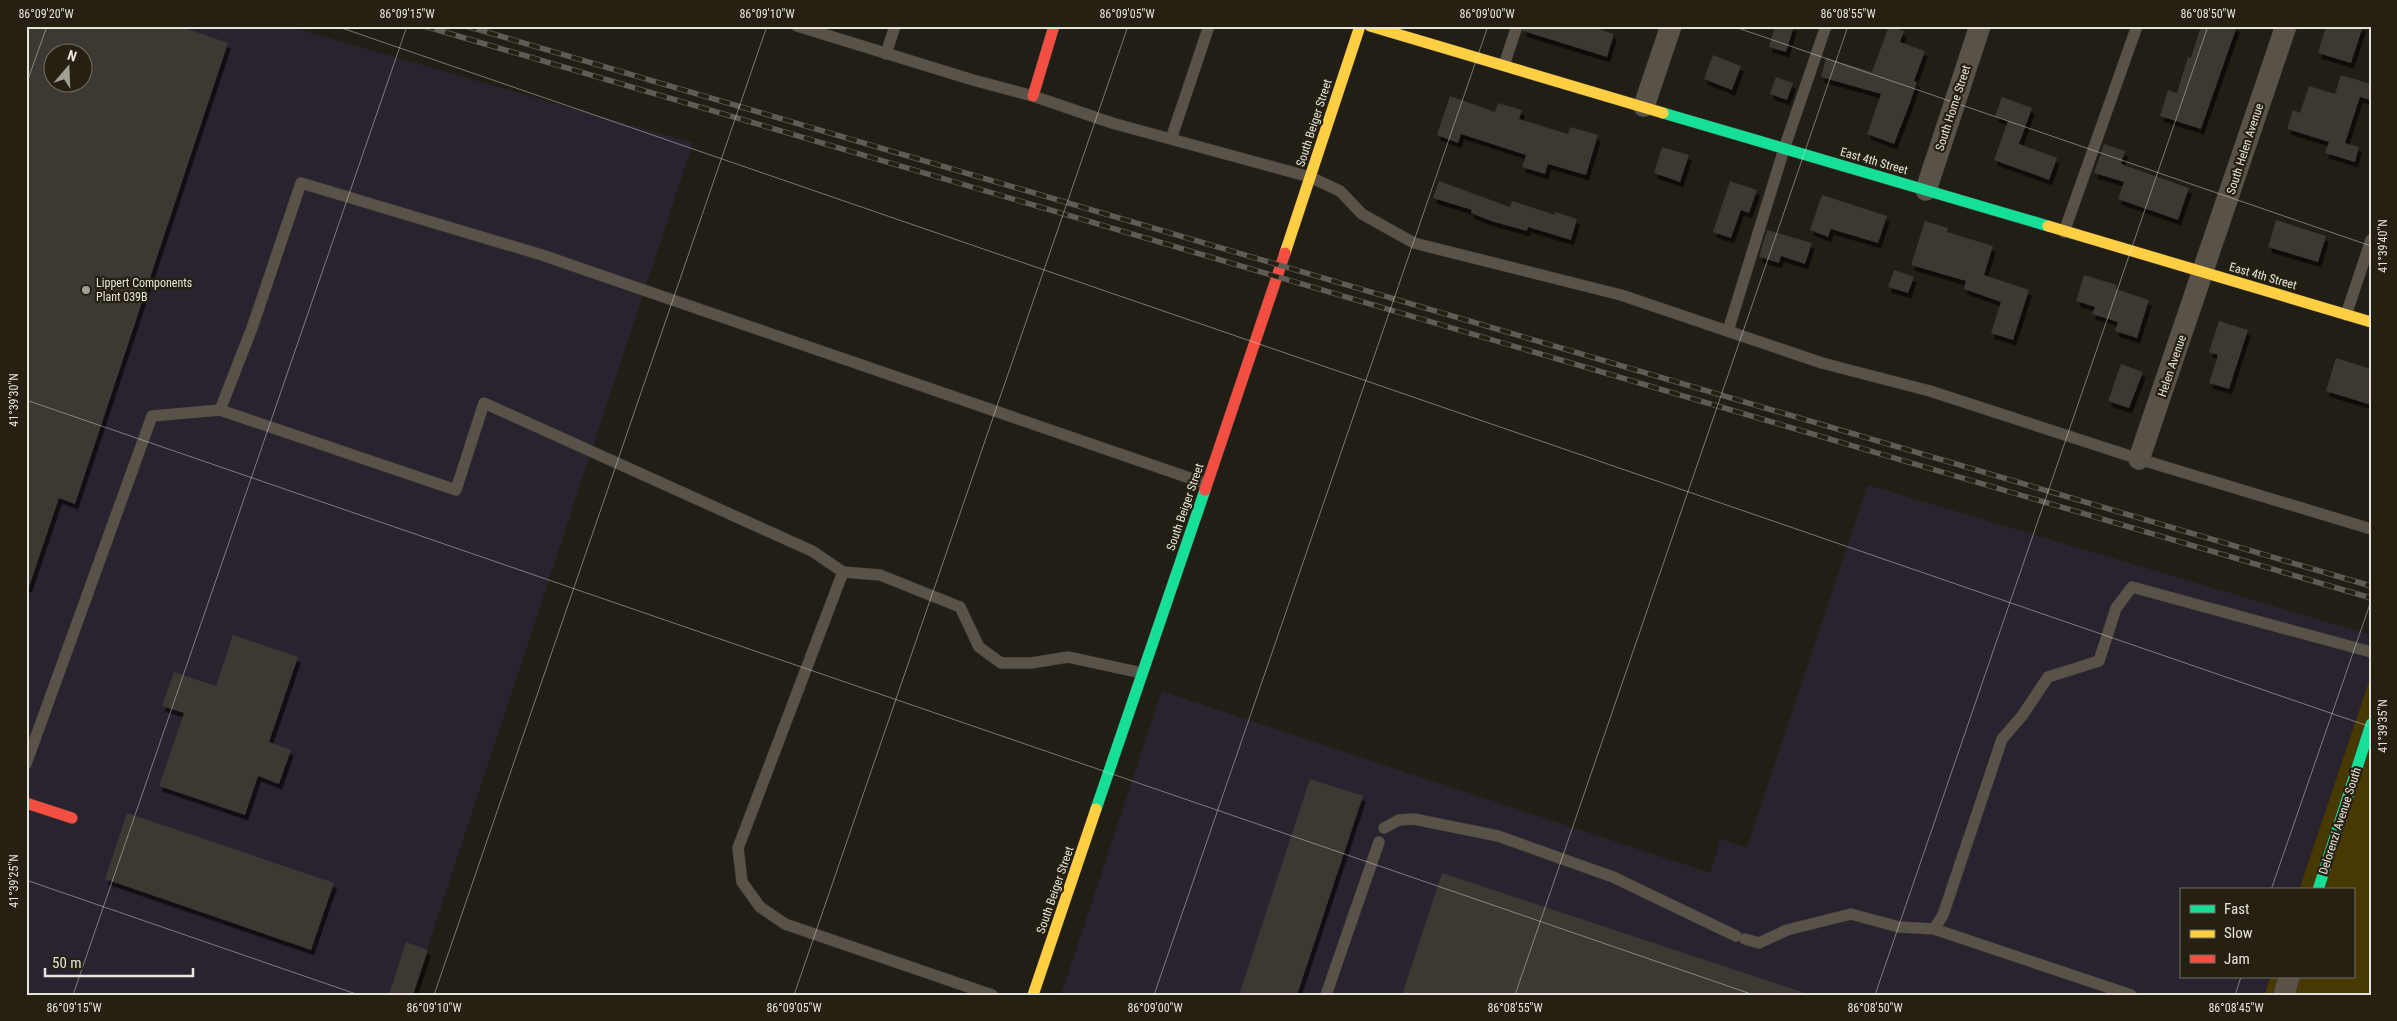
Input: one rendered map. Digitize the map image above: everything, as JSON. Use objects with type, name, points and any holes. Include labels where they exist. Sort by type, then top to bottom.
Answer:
[{"type":"street","points":[[1033,96],[1054,26]]},
{"type":"street","name":"South Beiger Street","points":[[1033,995],[1143,674],[1360,26]]},
{"type":"street","name":"East 4th Street","points":[[1370,26],[2371,322]]},
{"type":"street","points":[[1644,106],[1671,26]]},
{"type":"street","name":"South Home Street","points":[[1926,190],[1980,26]]},
{"type":"street","name":"South Helen Avenue","points":[[2204,272],[2286,26]]},
{"type":"street","name":"Helen Avenue","points":[[2139,459],[2204,272]]},
{"type":"street","name":"Delorenzi Avenue South","points":[[2319,888],[2371,724]]},
{"type":"street","points":[[26,803],[72,818]]},
{"type":"street","points":[[2284,995],[2289,978]]},
{"type":"lane","points":[[797,26],[886,54],[1033,96],[1112,123],[1310,177],[1340,191],[1362,214],[1414,243],[1621,295],[1822,363],[1930,391],[2139,459],[2371,529]]},
{"type":"lane","points":[[886,54],[895,26]]},
{"type":"lane","points":[[1172,139],[1208,26]]},
{"type":"lane","points":[[1504,65],[1517,26]]},
{"type":"lane","points":[[1728,331],[1784,149],[1826,26]]},
{"type":"lane","points":[[2064,232],[2137,26]]},
{"type":"lane","points":[[220,410],[252,328],[301,183],[542,255],[1207,484]]},
{"type":"lane","points":[[2346,315],[2371,240]]},
{"type":"lane","points":[[26,764],[152,416],[220,410],[456,490],[484,403],[812,551],[843,572],[880,574],[960,607],[979,647],[1001,663],[1031,663],[1068,657],[1143,674]]},
{"type":"lane","points":[[843,572],[738,848],[742,882],[760,907],[784,924],[992,995]]},
{"type":"lane","points":[[1934,929],[1943,916],[2002,739],[2022,716],[2048,677],[2099,661],[2116,608],[2132,587],[2371,652]]},
{"type":"lane","points":[[1384,828],[1399,820],[1414,819],[1498,836],[1613,877],[1741,937],[1759,942],[1787,930],[1851,914],[1899,927],[1934,929],[2131,995]]},
{"type":"lane","points":[[1326,995],[1379,842]]},
{"type":"shaded area","points":[[26,26],[287,26],[693,143],[412,995],[26,995]]},
{"type":"shaded area","points":[[1868,485],[2371,635],[2371,675],[2300,888],[2180,888],[2180,978],[2270,978],[2265,995],[1061,995],[1162,691],[1710,873],[1721,839],[1747,848]]},
{"type":"shaded area","points":[[2371,675],[2371,995],[2265,995],[2270,978],[2354,978],[2354,888],[2300,888]]},
{"type":"building","name":"Lippert Components Plant 039B","points":[[26,26],[179,26],[228,43],[75,504],[59,498],[29,587],[26,587]]},
{"type":"building","points":[[1524,26],[1589,26],[1614,34],[1607,57],[1523,31]]},
{"type":"building","points":[[1775,26],[1794,26],[1786,52],[1769,47]]},
{"type":"building","points":[[1889,26],[1904,31],[1900,42],[1925,51],[1914,81],[1917,82],[1910,103],[1894,144],[1867,134],[1881,94],[1821,77],[1826,58],[1872,72]]},
{"type":"building","points":[[2201,26],[2237,26],[2201,129],[2160,116],[2168,90],[2177,93],[2188,57],[2191,58]]},
{"type":"building","points":[[2326,26],[2363,26],[2351,63],[2318,53]]},
{"type":"building","points":[[1713,55],[1741,66],[1732,90],[1704,79]]},
{"type":"building","points":[[2341,75],[2371,84],[2371,100],[2360,97],[2345,143],[2359,147],[2355,162],[2325,153],[2329,142],[2287,129],[2293,110],[2300,113],[2309,86],[2335,94]]},
{"type":"building","points":[[1776,77],[1793,83],[1787,100],[1770,94]]},
{"type":"building","points":[[1450,96],[1495,112],[1498,103],[1522,110],[1519,119],[1568,134],[1570,127],[1598,135],[1586,175],[1548,164],[1545,174],[1522,167],[1526,155],[1461,134],[1458,143],[1437,135]]},
{"type":"building","points":[[2002,97],[2032,108],[2019,144],[2057,158],[2049,180],[1994,160],[2008,121],[1995,116]]},
{"type":"building","points":[[2104,144],[2125,151],[2121,164],[2189,188],[2178,220],[2118,199],[2124,182],[2094,173]]},
{"type":"building","points":[[1662,147],[1689,155],[1680,182],[1654,173]]},
{"type":"building","points":[[1439,181],[1510,207],[1512,201],[1555,215],[1555,212],[1577,219],[1571,240],[1528,227],[1527,231],[1491,221],[1471,213],[1472,210],[1433,198]]},
{"type":"building","points":[[1730,181],[1757,190],[1749,213],[1741,210],[1731,238],[1713,232]]},
{"type":"building","points":[[1822,195],[1887,216],[1878,243],[1831,229],[1828,237],[1810,230]]},
{"type":"building","points":[[2276,220],[2326,236],[2318,262],[2268,247]]},
{"type":"building","points":[[1925,221],[1948,228],[1947,232],[1993,246],[1984,275],[2029,290],[2013,340],[1991,333],[2001,302],[1964,289],[1966,281],[1911,265]]},
{"type":"building","points":[[1767,230],[1812,243],[1805,264],[1781,256],[1779,263],[1759,257]]},
{"type":"building","points":[[1894,270],[1914,277],[1908,293],[1888,287]]},
{"type":"building","points":[[2084,275],[2117,285],[2116,289],[2149,300],[2137,338],[2115,331],[2118,322],[2092,314],[2095,307],[2076,301]]},
{"type":"building","points":[[2219,321],[2248,330],[2229,389],[2209,383],[2218,355],[2209,352]]},
{"type":"building","points":[[2336,358],[2371,369],[2371,405],[2326,391]]},
{"type":"building","points":[[2121,364],[2143,372],[2129,408],[2108,401]]},
{"type":"building","points":[[233,635],[298,657],[269,742],[291,750],[279,784],[258,776],[245,815],[159,786],[184,713],[162,706],[174,672],[216,686]]},
{"type":"building","points":[[1310,779],[1363,796],[1297,995],[1239,995]]},
{"type":"building","points":[[127,813],[334,883],[311,950],[105,879]]},
{"type":"building","points":[[1442,873],[1802,992],[1801,995],[1402,995]]},
{"type":"building","points":[[406,942],[428,950],[413,995],[389,995]]},
{"type":"railway","points":[[424,26],[2371,598]]},
{"type":"railway","points":[[466,26],[2371,586]]},
{"type":"traffic: fast","points":[[1663,113],[2048,226]]},
{"type":"traffic: fast","points":[[1096,809],[1205,490]]},
{"type":"traffic: fast","points":[[2319,888],[2371,724]]},
{"type":"traffic: slow","points":[[1285,253],[1360,26]]},
{"type":"traffic: slow","points":[[1370,26],[1663,113]]},
{"type":"traffic: slow","points":[[2048,226],[2371,322]]},
{"type":"traffic: slow","points":[[1033,995],[1096,809]]},
{"type":"traffic: jam","points":[[1033,96],[1054,26]]},
{"type":"traffic: jam","points":[[1205,490],[1285,253]]},
{"type":"traffic: jam","points":[[26,803],[72,818]]},
{"type":"place","name":"Lippert Components Plant 039B","points":[[86,290]]}]
